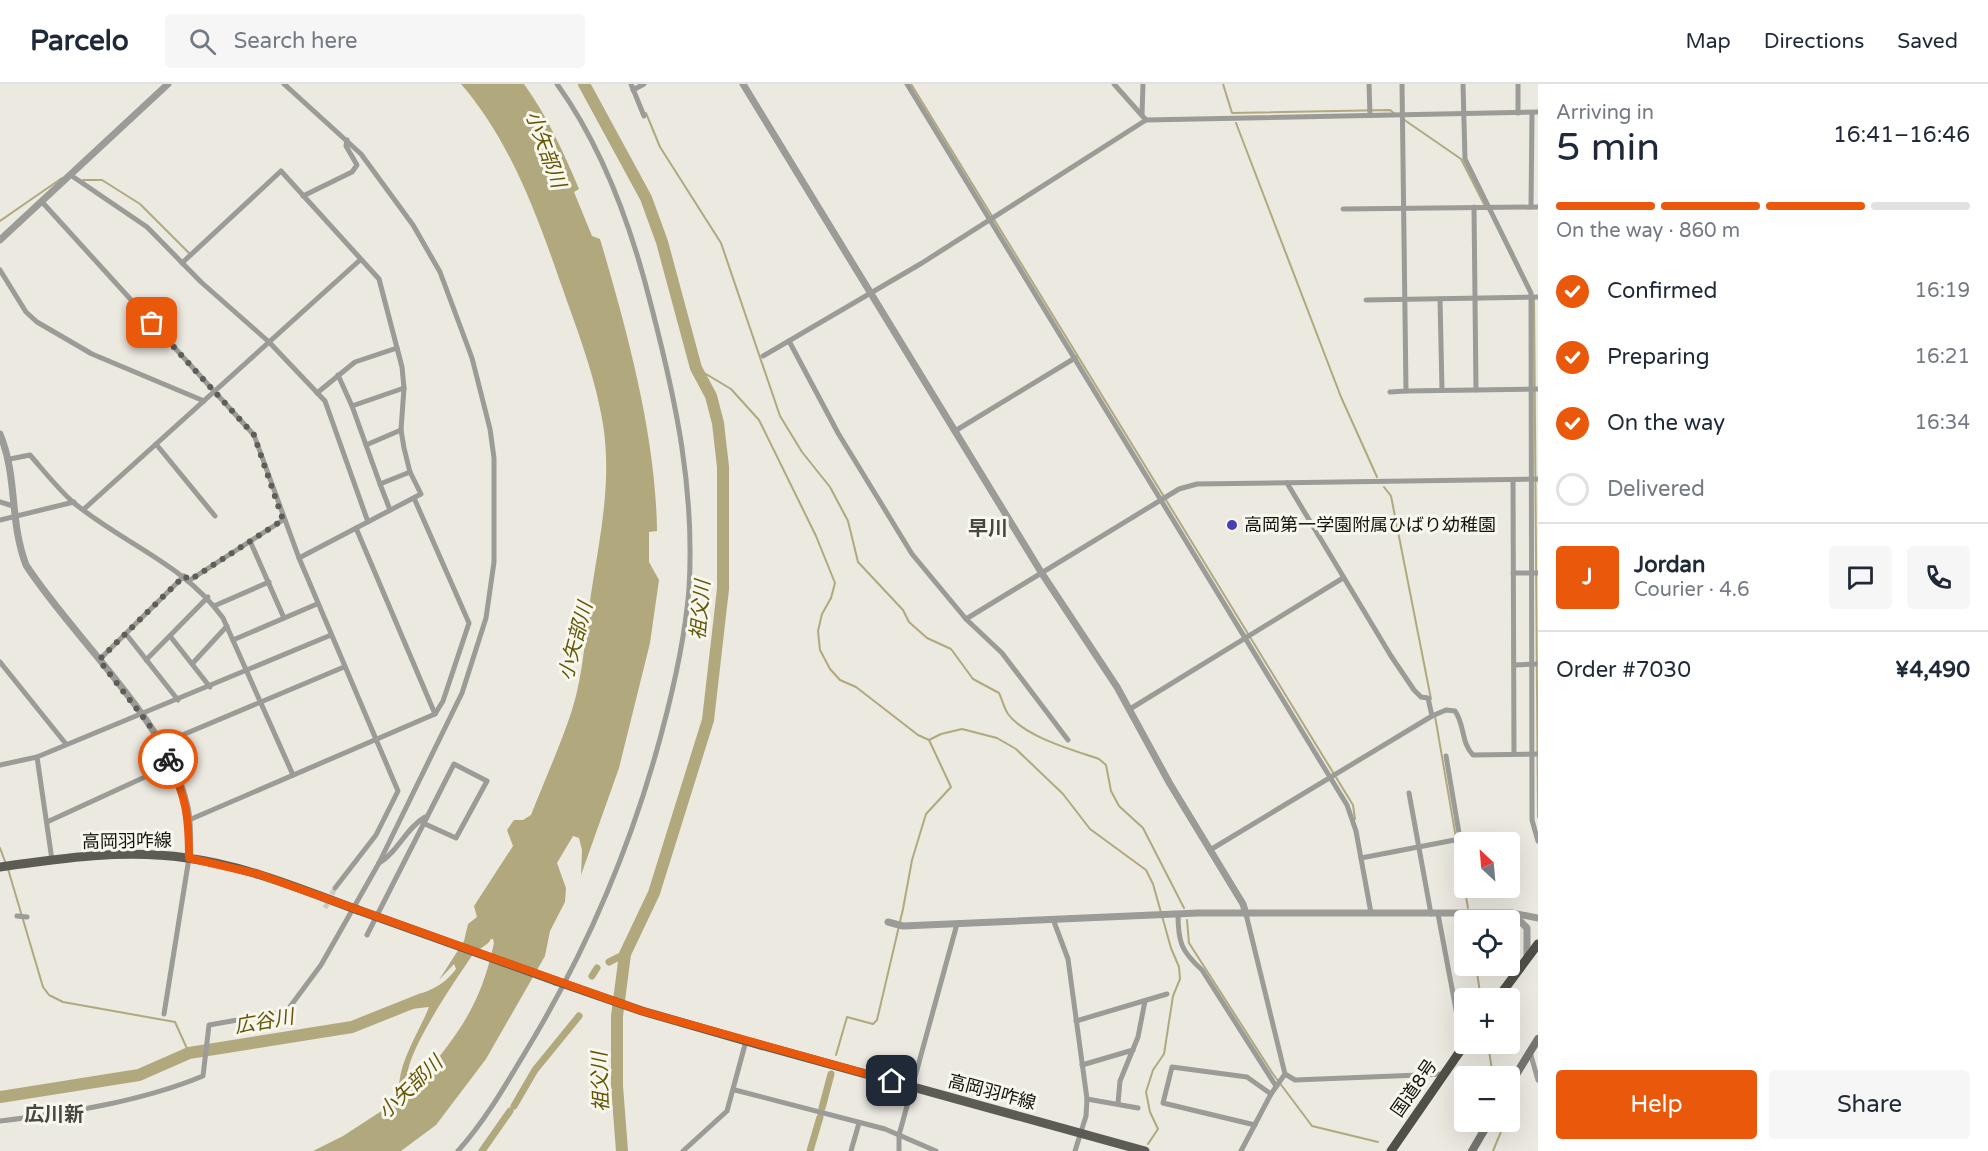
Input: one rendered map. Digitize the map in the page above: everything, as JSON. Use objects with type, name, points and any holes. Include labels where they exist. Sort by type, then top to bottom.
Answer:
[{"type":"highway","points":[[1505,988],[1538,944]]},
{"type":"highway","name":"国道8号","points":[[1390,1151],[1458,1054]]},
{"type":"main road","name":"高岡羽咋線","points":[[0,867],[120,854],[189,858],[258,874],[642,1011],[1145,1151]]},
{"type":"main road","points":[[1520,1067],[1538,1039]]},
{"type":"main road","points":[[1472,1151],[1483,1132]]},
{"type":"street","points":[[0,240],[43,203],[168,84]]},
{"type":"street","points":[[0,1121],[159,1092],[203,1076],[209,1025],[277,1013],[288,1008],[321,964],[356,909],[462,693],[486,618],[494,562],[494,458],[490,429],[472,357],[440,272],[413,225],[347,140],[284,84]]},
{"type":"street","points":[[458,1151],[499,1096],[561,983],[625,849],[674,686],[689,589],[688,493],[678,412],[646,284],[632,235],[616,196],[596,153],[557,84]]},
{"type":"street","points":[[644,84],[633,88],[644,116]]},
{"type":"street","points":[[743,84],[1041,572],[1130,709],[1170,784],[1243,904],[1285,1074],[1294,1080],[1444,1074]]},
{"type":"street","points":[[907,84],[992,218],[1075,358],[1164,498],[1333,776],[1347,805],[1371,913]]},
{"type":"street","points":[[1114,84],[1146,120]]},
{"type":"street","points":[[1142,114],[1143,84]]},
{"type":"street","points":[[1369,84],[1370,115]]},
{"type":"street","points":[[1402,84],[1406,391]]},
{"type":"street","points":[[1463,84],[1465,159],[1514,256],[1531,297],[1531,479],[1535,573],[1535,754],[1532,820],[1538,841]]},
{"type":"street","points":[[1518,84],[1518,113]]},
{"type":"street","points":[[763,356],[992,218],[1146,120],[1535,112],[1531,207]]},
{"type":"street","points":[[303,196],[352,172],[357,165],[346,146],[347,140]]},
{"type":"street","points":[[182,263],[281,171],[379,279],[397,348],[404,388],[401,430],[410,472],[421,494],[298,558]]},
{"type":"street","points":[[72,176],[147,227],[182,263],[269,342],[325,401],[368,522]]},
{"type":"street","points":[[43,203],[254,435],[298,558],[398,791],[376,835],[335,888]]},
{"type":"street","points":[[1474,207],[1476,390]]},
{"type":"street","points":[[1343,209],[1538,207]]},
{"type":"street","points":[[84,509],[360,260]]},
{"type":"street","points":[[0,270],[27,312],[37,322],[92,354],[204,401]]},
{"type":"street","points":[[1366,300],[1538,297]]},
{"type":"street","points":[[1440,299],[1442,390]]},
{"type":"street","points":[[789,341],[838,433],[906,544],[966,619],[1002,653],[1068,740]]},
{"type":"street","points":[[317,393],[355,362],[397,348]]},
{"type":"street","points":[[955,431],[1075,358]]},
{"type":"street","points":[[338,375],[352,406],[390,510]]},
{"type":"street","points":[[352,406],[404,388]]},
{"type":"street","points":[[1390,392],[1538,389]]},
{"type":"street","points":[[366,445],[401,430]]},
{"type":"street","points":[[0,434],[10,459],[18,544],[27,565],[161,744],[186,801],[189,820],[189,858],[164,1014]]},
{"type":"street","points":[[156,444],[215,516]]},
{"type":"street","points":[[10,459],[30,455],[74,502],[190,580],[208,597],[227,626],[293,775]]},
{"type":"street","points":[[380,484],[410,472]]},
{"type":"street","points":[[966,619],[1164,498],[1197,484],[1538,479]]},
{"type":"street","points":[[1513,480],[1514,754]]},
{"type":"street","points":[[1287,483],[1343,578],[1414,690],[1421,697],[1428,698],[1435,714]]},
{"type":"street","points":[[189,820],[435,714],[443,701],[469,623],[414,498]]},
{"type":"street","points":[[0,502],[13,506]]},
{"type":"street","points":[[0,520],[74,502]]},
{"type":"street","points":[[190,580],[283,520]]},
{"type":"street","points":[[356,528],[435,714]]},
{"type":"street","points":[[250,541],[284,618]]},
{"type":"street","points":[[1513,573],[1535,573]]},
{"type":"street","points":[[99,660],[184,576]]},
{"type":"street","points":[[1130,709],[1343,578]]},
{"type":"street","points":[[214,606],[269,582]]},
{"type":"street","points":[[147,660],[208,597]]},
{"type":"street","points":[[233,640],[317,604]]},
{"type":"street","points":[[192,664],[227,626]]},
{"type":"street","points":[[126,634],[178,700]]},
{"type":"street","points":[[0,765],[37,757],[331,635]]},
{"type":"street","points":[[171,636],[210,687]]},
{"type":"street","points":[[1514,665],[1535,664]]},
{"type":"street","points":[[1,665],[66,744]]},
{"type":"street","points":[[161,744],[344,666]]},
{"type":"street","points":[[1210,850],[1435,714],[1446,710],[1455,711],[1460,718],[1467,748],[1473,755],[1535,754]]},
{"type":"street","points":[[1360,858],[1460,839],[1446,756]]},
{"type":"street","points":[[37,757],[52,860]]},
{"type":"street","points":[[367,935],[423,823],[454,764],[487,781],[456,838],[423,823]]},
{"type":"street","points":[[47,822],[171,765]]},
{"type":"street","points":[[1409,793],[1418,846],[1454,1000]]},
{"type":"street","points":[[379,863],[387,858],[417,822],[427,817]]},
{"type":"street","points":[[896,924],[957,924],[1168,914],[1454,914]]},
{"type":"street","points":[[1178,914],[1178,937],[1186,956],[1203,970],[1276,1086]]},
{"type":"street","points":[[1520,915],[1538,918]]},
{"type":"street","points":[[17,916],[27,917]]},
{"type":"street","points":[[1520,919],[1527,928],[1527,959]]},
{"type":"street","points":[[1053,920],[1068,959],[1087,1099],[1086,1116],[1075,1151]]},
{"type":"street","points":[[899,1151],[899,1135],[957,924]]},
{"type":"street","points":[[1076,1021],[1167,994]]},
{"type":"street","points":[[1118,1103],[1120,1081],[1134,1050],[1145,1001]]},
{"type":"street","points":[[683,1151],[728,1111],[746,1041]]},
{"type":"street","points":[[1082,1065],[1134,1050]]},
{"type":"street","points":[[1530,1050],[1538,1080]]},
{"type":"street","points":[[1255,1125],[1163,1103],[1172,1067],[1247,1077],[1271,1094]]},
{"type":"street","points":[[1241,1151],[1271,1094],[1285,1074]]},
{"type":"street","points":[[735,1090],[899,1135],[936,1151]]},
{"type":"street","points":[[1087,1099],[1138,1108]]},
{"type":"street","points":[[851,1151],[859,1123]]},
{"type":"water","name":"小矢部川","points":[[461,84],[524,84],[548,122],[567,162],[579,189],[574,192],[592,236],[600,239],[630,346],[646,421],[651,458],[657,531],[649,532],[649,562],[659,580],[650,643],[619,768],[581,875],[582,850],[579,838],[573,836],[557,863],[566,888],[565,902],[550,931],[545,956],[486,1059],[436,1125],[401,1151],[313,1151],[343,1136],[400,1099],[400,1075],[429,1007],[411,1009],[407,1000],[440,985],[456,969],[454,964],[439,980],[464,941],[468,924],[477,917],[474,906],[513,846],[507,830],[514,820],[523,820],[531,815],[567,724],[582,667],[606,488],[603,424],[582,343],[536,216],[504,147],[477,104]],"holes":[[[493,939],[494,943],[483,983],[467,1016],[447,1047],[421,1079],[415,1085],[409,1086],[407,1076],[411,1060],[430,1022],[471,957]]]},
{"type":"waterway","name":"祖父川","points":[[584,84],[646,198],[662,242],[696,368],[711,396],[718,423],[723,467],[723,589],[708,720],[654,893],[625,954],[617,1016],[617,1086],[622,1151]]},
{"type":"waterway","points":[[911,84],[1353,805],[1355,819]]},
{"type":"waterway","points":[[1223,84],[1232,113],[1390,110],[1395,114]]},
{"type":"waterway","points":[[646,113],[660,147],[721,243],[780,416],[802,452],[830,487],[848,521],[858,562],[903,610],[909,622],[927,638],[951,649],[973,679],[999,693],[1008,714],[1016,722],[1037,736],[1099,759],[1106,765],[1111,791],[1119,806],[1143,828],[1184,908]]},
{"type":"waterway","points":[[1403,119],[1461,159],[1485,206]]},
{"type":"waterway","points":[[1236,123],[1341,397],[1377,477]]},
{"type":"waterway","points":[[0,221],[62,178]]},
{"type":"waterway","points":[[83,180],[102,180],[140,204],[190,254]]},
{"type":"waterway","points":[[1534,298],[1538,817]]},
{"type":"waterway","points":[[696,368],[731,389],[759,420],[816,536],[835,583],[831,598],[822,614],[818,631],[820,650],[830,669],[840,680],[856,687],[918,735],[929,740],[951,787],[926,814],[912,860],[877,1020],[873,1024],[847,1017],[836,1055]]},
{"type":"waterway","points":[[1384,487],[1391,496],[1431,699]]},
{"type":"waterway","points":[[1435,716],[1468,908]]},
{"type":"waterway","points":[[929,740],[941,734],[962,729],[997,738],[1016,749],[1063,794],[1090,829],[1146,870],[1153,884],[1171,948],[1179,967],[1180,979],[1173,996],[1164,1054],[1153,1070],[1146,1092],[1150,1112],[1158,1129],[1148,1144]]},
{"type":"waterway","points":[[0,848],[6,864]]},
{"type":"waterway","points":[[8,869],[43,987],[49,995],[63,1002],[175,1022],[189,1053]]},
{"type":"waterway","points":[[1187,920],[1189,943],[1273,1074],[1312,1126],[1378,1142]]},
{"type":"waterway","points":[[609,962],[625,954]]},
{"type":"waterway","points":[[592,976],[597,968]]},
{"type":"waterway","points":[[1478,976],[1479,988]]},
{"type":"waterway","name":"広谷川","points":[[0,1097],[139,1075],[189,1053],[352,1027],[422,999]]},
{"type":"waterway","points":[[514,1106],[535,1070],[579,1016]]},
{"type":"waterway","points":[[1490,1054],[1491,1066]]},
{"type":"waterway","points":[[822,1108],[831,1074]]},
{"type":"waterway","points":[[482,1151],[510,1111]]},
{"type":"waterway","points":[[810,1151],[820,1117]]},
{"type":"waterway","points":[[1493,1151],[1501,1132]]},
{"type":"tunnel","points":[[325,908],[335,888]]},
{"type":"way so far","points":[[152,323],[254,435],[283,520],[190,580],[184,576],[99,660],[153,730],[168,759]]},
{"type":"place","name":"高岡第一学園附属ひばり幼稚園","points":[[1232,525]]},
{"type":"district","name":"早川","points":[[988,528]]},
{"type":"district","name":"広川新","points":[[54,1114]]},
{"type":"route","points":[[168,759],[186,801],[189,820],[189,858],[258,874],[642,1011],[892,1081]]}]
